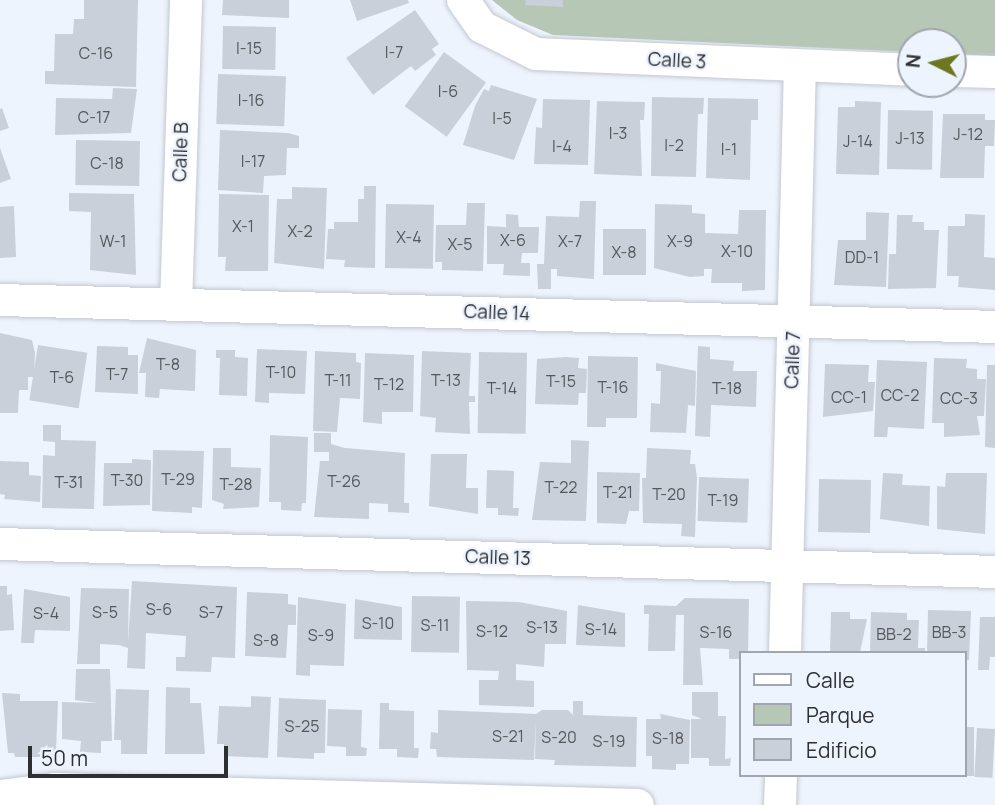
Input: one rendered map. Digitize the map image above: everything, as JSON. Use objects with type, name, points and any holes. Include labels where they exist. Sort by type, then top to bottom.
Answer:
[{"type":"street","name":"Calle B","points":[[176,304],[186,0]]},
{"type":"street","name":"Calle 3","points":[[463,0],[482,27],[536,54],[897,69]]},
{"type":"street","name":"Calle 7","points":[[785,651],[800,66]]},
{"type":"street","points":[[967,71],[995,72]]},
{"type":"street","name":"Calle 14","points":[[0,300],[995,327]]},
{"type":"street","name":"Calle 13","points":[[0,544],[995,572]]},
{"type":"street","points":[[780,805],[781,777]]},
{"type":"street","points":[[0,796],[55,789],[638,805]]},
{"type":"green space","points":[[492,0],[995,0],[995,56],[967,55],[967,28],[897,28],[897,51],[553,35],[517,20]]},
{"type":"building","points":[[84,0],[138,0],[136,87],[45,84],[45,71],[54,71],[55,34],[73,34],[74,19],[84,19]]},
{"type":"building","points":[[223,0],[289,0],[289,18],[222,15]]},
{"type":"building","points":[[350,0],[408,0],[409,3],[357,21]]},
{"type":"building","points":[[526,0],[563,0],[563,7],[525,5]]},
{"type":"building","points":[[415,10],[439,44],[432,49],[436,55],[415,71],[411,66],[373,95],[346,58]]},
{"type":"building","points":[[223,26],[276,27],[275,70],[222,69]]},
{"type":"building","points":[[444,52],[486,83],[447,137],[405,106]]},
{"type":"building","points":[[218,74],[286,76],[284,126],[216,124]]},
{"type":"building","points":[[491,85],[537,99],[514,160],[463,145],[475,106],[484,89],[489,91]]},
{"type":"building","points":[[113,88],[137,89],[131,133],[55,135],[56,98],[112,99]]},
{"type":"building","points":[[652,97],[704,98],[703,114],[698,114],[696,177],[651,176]]},
{"type":"building","points":[[708,98],[758,99],[758,120],[751,120],[750,180],[706,178]]},
{"type":"building","points":[[543,99],[590,100],[588,165],[534,164],[536,127],[542,128]]},
{"type":"building","points":[[597,101],[645,102],[644,120],[640,120],[642,176],[594,174]]},
{"type":"building","points":[[855,101],[881,102],[879,175],[836,174],[838,107],[855,107]]},
{"type":"building","points":[[2,108],[9,128],[0,131],[0,109]]},
{"type":"building","points":[[888,110],[933,111],[932,170],[887,169]]},
{"type":"building","points":[[943,114],[985,114],[985,120],[995,120],[994,146],[985,146],[984,178],[940,178]]},
{"type":"building","points":[[220,130],[288,133],[299,136],[299,148],[287,148],[286,175],[264,176],[263,193],[218,190]]},
{"type":"building","points":[[76,140],[140,141],[139,186],[75,185]]},
{"type":"building","points":[[0,148],[11,179],[0,183]]},
{"type":"building","points":[[364,186],[376,186],[375,268],[344,267],[345,260],[326,259],[328,229],[334,229],[334,222],[358,222],[358,199],[364,199]]},
{"type":"building","points":[[292,187],[327,188],[324,269],[274,263],[277,199],[292,199]]},
{"type":"building","points":[[69,193],[134,194],[136,275],[90,270],[91,212],[69,211]]},
{"type":"building","points":[[219,194],[269,195],[268,271],[225,271],[226,257],[218,257]]},
{"type":"building","points":[[580,201],[596,201],[594,279],[557,276],[557,269],[551,269],[551,289],[538,289],[537,264],[544,264],[546,216],[579,217]]},
{"type":"building","points":[[467,203],[485,203],[483,271],[442,270],[442,262],[435,262],[436,225],[466,225]]},
{"type":"building","points":[[386,204],[434,205],[433,269],[385,268]]},
{"type":"building","points":[[655,204],[692,205],[692,213],[705,214],[705,233],[738,234],[739,210],[766,210],[765,290],[742,291],[742,283],[711,283],[712,269],[704,269],[704,276],[690,277],[654,268]]},
{"type":"building","points":[[14,206],[16,257],[0,258],[0,207]]},
{"type":"building","points":[[866,212],[889,213],[886,287],[834,285],[838,240],[866,240]]},
{"type":"building","points":[[506,214],[518,215],[519,227],[539,227],[538,253],[522,253],[521,263],[530,263],[530,276],[503,275],[504,264],[487,264],[487,226],[506,227]]},
{"type":"building","points":[[965,214],[985,215],[984,257],[995,258],[995,290],[958,287],[959,276],[947,276],[948,226],[965,226]]},
{"type":"building","points":[[897,215],[913,215],[912,222],[924,222],[924,230],[939,230],[936,288],[888,289],[889,254],[896,254]]},
{"type":"building","points":[[603,229],[646,229],[646,275],[603,275]]},
{"type":"building","points":[[0,333],[32,340],[35,353],[34,377],[28,377],[28,390],[19,390],[18,413],[0,413]]},
{"type":"building","points":[[147,338],[196,350],[195,391],[160,389],[159,398],[145,397],[146,373],[139,373]]},
{"type":"building","points":[[38,345],[87,353],[79,408],[29,400]]},
{"type":"building","points":[[97,346],[128,347],[128,355],[138,355],[138,394],[95,392]]},
{"type":"building","points":[[698,346],[710,347],[710,359],[734,361],[733,371],[757,371],[756,407],[711,405],[710,437],[695,436]]},
{"type":"building","points":[[257,349],[307,351],[305,394],[269,393],[269,403],[255,402]]},
{"type":"building","points":[[216,350],[235,350],[235,357],[248,358],[247,396],[219,395],[220,358],[216,358]]},
{"type":"building","points":[[315,351],[356,353],[356,362],[361,363],[360,399],[340,398],[337,432],[313,431]]},
{"type":"building","points":[[422,351],[471,353],[469,396],[475,396],[475,402],[469,402],[470,434],[435,432],[436,418],[420,416]]},
{"type":"building","points":[[479,352],[527,353],[526,434],[478,433]]},
{"type":"building","points":[[365,353],[414,355],[413,412],[382,412],[382,424],[363,422]]},
{"type":"building","points":[[588,356],[638,357],[637,418],[606,418],[606,427],[587,427]]},
{"type":"building","points":[[579,358],[578,368],[587,369],[586,393],[579,393],[578,405],[535,404],[537,359]]},
{"type":"building","points":[[934,358],[967,359],[966,368],[977,369],[977,379],[986,379],[984,416],[977,416],[980,435],[944,437],[944,423],[932,423]]},
{"type":"building","points":[[877,360],[927,362],[924,429],[888,427],[887,437],[874,437]]},
{"type":"building","points":[[656,363],[696,371],[695,406],[688,405],[686,433],[650,432],[651,403],[660,404],[661,371],[656,371]]},
{"type":"building","points":[[825,364],[869,365],[868,382],[875,382],[873,411],[823,417]]},
{"type":"building","points":[[987,365],[995,365],[995,448],[985,447]]},
{"type":"building","points":[[43,425],[61,425],[61,440],[96,441],[94,509],[42,508],[43,455],[55,456],[55,442],[43,441]]},
{"type":"building","points":[[314,433],[331,433],[331,444],[345,448],[405,453],[404,503],[409,503],[409,513],[388,512],[388,504],[369,503],[369,519],[314,517],[320,461],[329,461],[329,452],[314,452]]},
{"type":"building","points":[[270,435],[308,437],[306,503],[302,503],[301,511],[281,510],[281,502],[269,502]]},
{"type":"building","points":[[571,440],[589,441],[586,521],[532,520],[540,462],[571,463]]},
{"type":"building","points":[[213,448],[231,448],[231,467],[261,468],[259,507],[223,509],[224,504],[212,500]]},
{"type":"building","points":[[647,448],[691,450],[690,464],[695,464],[697,477],[695,537],[681,536],[682,524],[643,523],[642,478],[646,478]]},
{"type":"building","points":[[153,450],[204,451],[202,508],[192,507],[192,513],[152,511]]},
{"type":"building","points":[[431,454],[467,454],[466,488],[478,488],[478,514],[429,506]]},
{"type":"building","points":[[132,459],[151,460],[150,505],[103,506],[104,463],[132,463]]},
{"type":"building","points":[[0,461],[29,462],[29,475],[41,476],[40,502],[4,499],[5,495],[0,494]]},
{"type":"building","points":[[487,470],[514,471],[513,508],[519,508],[518,516],[498,515],[498,508],[486,508]]},
{"type":"building","points":[[597,472],[640,473],[639,511],[629,511],[626,524],[597,523]]},
{"type":"building","points":[[883,473],[903,474],[902,485],[930,486],[929,526],[880,519]]},
{"type":"building","points":[[946,473],[987,473],[985,534],[937,529],[937,486],[945,487]]},
{"type":"building","points":[[699,477],[749,479],[747,523],[697,521]]},
{"type":"building","points":[[819,479],[871,480],[870,533],[818,532]]},
{"type":"building","points":[[132,581],[237,587],[235,658],[212,657],[211,672],[176,671],[176,657],[185,657],[186,636],[146,633],[145,669],[127,668],[128,648],[119,645],[100,644],[100,664],[77,664],[81,588],[129,589],[128,642]]},
{"type":"building","points":[[0,586],[7,586],[7,595],[12,594],[14,630],[0,631]]},
{"type":"building","points":[[24,589],[70,597],[70,631],[35,630],[34,643],[21,643]]},
{"type":"building","points":[[247,592],[288,594],[288,604],[296,605],[296,625],[288,625],[286,658],[245,656]]},
{"type":"building","points":[[412,596],[460,597],[459,653],[411,652]]},
{"type":"building","points":[[298,597],[346,604],[344,666],[310,665],[310,676],[296,675]]},
{"type":"building","points":[[685,598],[749,599],[748,651],[740,651],[740,659],[729,659],[729,649],[700,648],[703,685],[683,685],[684,615],[676,615],[675,651],[648,651],[649,614],[644,614],[644,605],[676,606]]},
{"type":"building","points":[[355,599],[402,607],[402,640],[354,639]]},
{"type":"building","points":[[466,601],[519,602],[567,611],[566,644],[545,644],[544,667],[516,664],[516,680],[534,681],[534,707],[479,705],[479,680],[498,680],[499,671],[467,670]]},
{"type":"building","points":[[578,605],[625,613],[625,647],[576,645]]},
{"type":"building","points":[[928,610],[971,611],[969,660],[967,651],[927,651]]},
{"type":"building","points":[[831,612],[850,612],[850,619],[867,619],[860,651],[830,651]]},
{"type":"building","points":[[871,612],[907,613],[907,620],[919,620],[918,648],[925,648],[925,651],[870,651]]},
{"type":"building","points":[[980,617],[995,617],[995,657],[990,657],[989,670],[978,670]]},
{"type":"building","points":[[76,669],[110,669],[112,741],[101,741],[101,753],[80,752],[81,741],[62,739],[62,702],[98,703],[75,700]]},
{"type":"building","points":[[166,687],[190,688],[190,703],[201,703],[205,754],[165,754]]},
{"type":"building","points":[[116,689],[149,690],[147,754],[121,754],[121,740],[114,740]]},
{"type":"building","points":[[692,692],[718,692],[718,716],[726,716],[725,759],[731,758],[730,766],[709,766],[709,758],[691,758],[691,719],[702,719],[692,715]]},
{"type":"building","points":[[2,693],[20,694],[20,701],[58,701],[56,752],[60,757],[15,757],[14,753],[8,753]]},
{"type":"building","points":[[251,696],[271,697],[268,758],[224,756],[224,744],[217,744],[219,706],[251,707]]},
{"type":"building","points":[[279,698],[326,700],[325,753],[314,753],[314,759],[277,757]]},
{"type":"building","points":[[573,701],[583,701],[583,715],[637,717],[636,767],[554,765],[555,760],[535,759],[536,720],[534,760],[437,757],[436,749],[430,749],[431,732],[438,733],[438,710],[536,714],[542,710],[568,710],[573,715]]},
{"type":"building","points":[[380,703],[389,703],[389,710],[414,711],[414,748],[419,748],[418,758],[397,757],[397,749],[379,749]]},
{"type":"building","points":[[328,709],[362,710],[361,747],[367,748],[366,756],[346,756],[346,747],[327,746]]},
{"type":"building","points":[[660,714],[690,720],[689,764],[676,764],[676,770],[652,769],[652,756],[646,756],[646,719],[661,719]]},
{"type":"building","points":[[967,727],[974,727],[974,776],[967,776]]},
{"type":"building","points":[[977,728],[995,729],[992,778],[974,777]]}]
